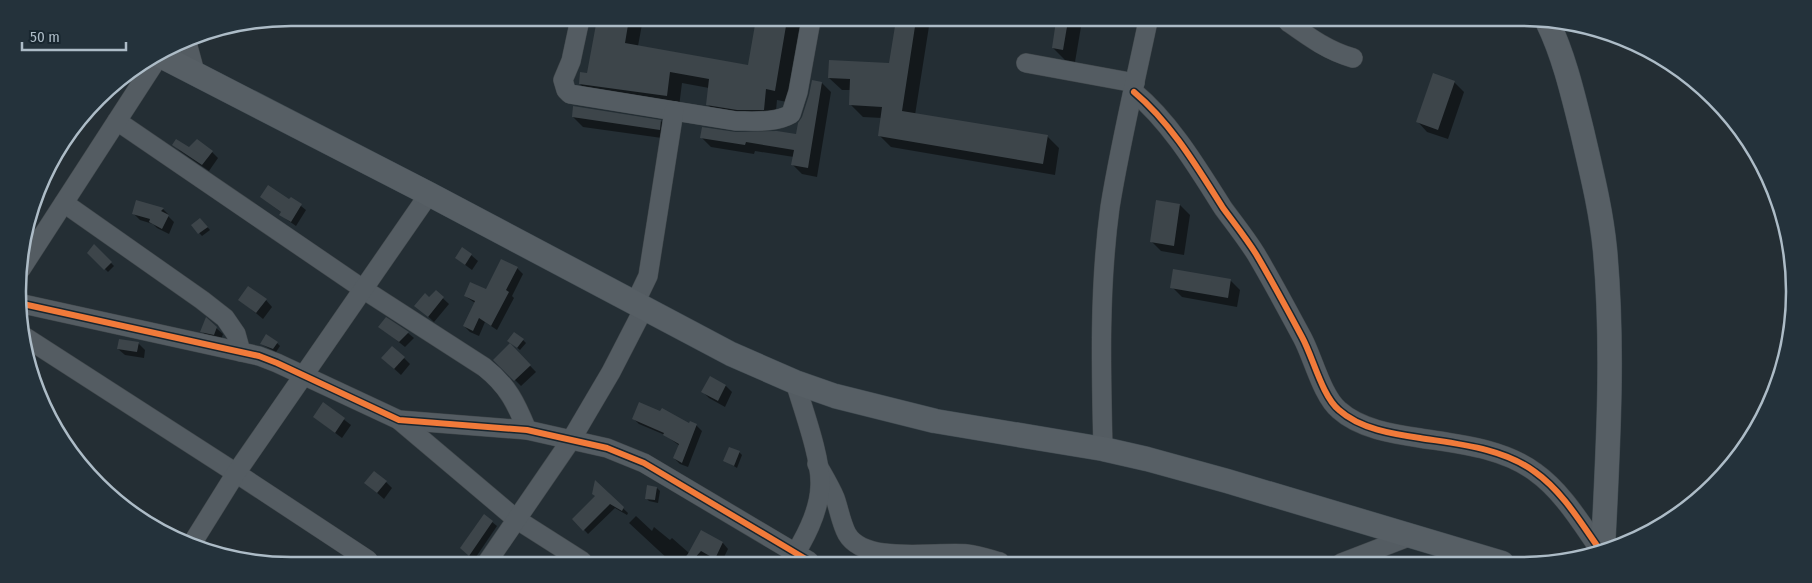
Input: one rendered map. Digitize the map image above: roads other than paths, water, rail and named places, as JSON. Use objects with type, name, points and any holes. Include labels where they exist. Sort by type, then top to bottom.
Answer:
[{"type":"main road","points":[[1550,28],[1561,55],[1576,106],[1599,205],[1605,248],[1610,311],[1610,367],[1603,544]]},
{"type":"main road","points":[[165,59],[428,194],[731,354],[795,382],[835,396],[934,421],[1103,449],[1147,459],[1482,557]]},
{"type":"street","points":[[578,26],[570,61],[563,80],[566,90],[576,96],[736,121],[779,118],[791,114],[798,92],[810,26]]},
{"type":"street","points":[[1103,449],[1102,298],[1105,255],[1110,207],[1147,26]]},
{"type":"street","points":[[1294,26],[1324,47],[1353,58]]},
{"type":"street","points":[[188,47],[196,76]]},
{"type":"street","points":[[1026,63],[1134,87],[1172,133],[1255,254],[1299,332],[1324,387],[1338,410],[1354,420],[1401,436],[1489,451],[1523,464],[1536,472],[1561,497],[1597,546]]},
{"type":"street","points":[[29,257],[153,66]]},
{"type":"street","points":[[491,557],[571,440],[611,372],[640,306],[648,276],[674,111]]},
{"type":"street","points":[[117,121],[363,289],[456,348],[497,378],[513,398],[527,430]]},
{"type":"street","points":[[195,539],[236,473],[428,194]]},
{"type":"street","points":[[64,203],[202,300],[224,318],[236,334],[240,352]]},
{"type":"street","points":[[27,305],[259,356],[304,375],[399,420],[516,519],[576,557]]},
{"type":"street","points":[[31,341],[363,557]]},
{"type":"street","points":[[795,382],[817,464],[820,486],[816,506],[799,557]]},
{"type":"street","points":[[399,420],[527,430],[607,448],[644,463],[795,557]]},
{"type":"street","points":[[817,464],[834,496],[847,534],[857,545],[869,550],[900,554],[944,552],[980,557]]},
{"type":"street","points":[[1357,557],[1411,536]]}]
